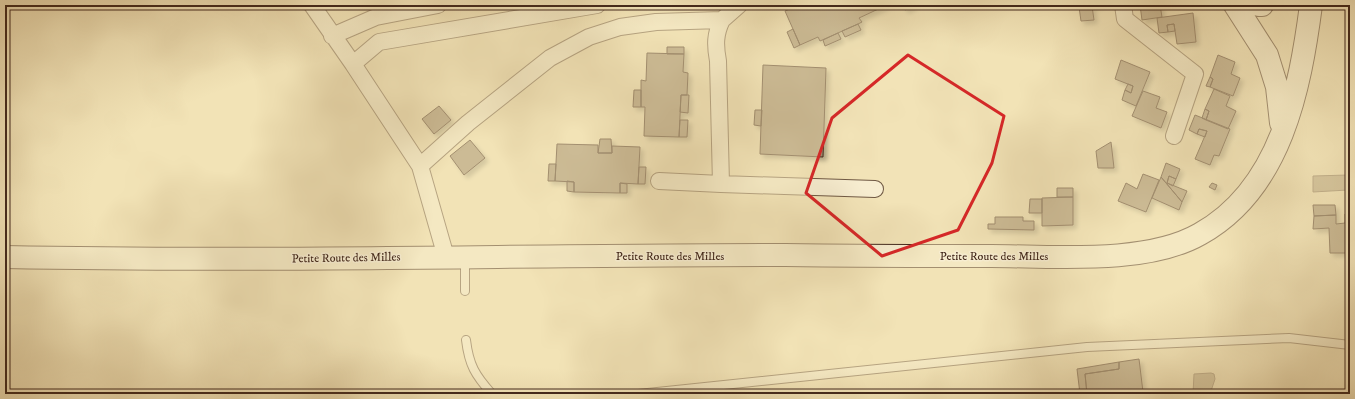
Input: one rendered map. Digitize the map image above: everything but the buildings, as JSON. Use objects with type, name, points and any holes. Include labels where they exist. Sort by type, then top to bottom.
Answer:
[{"type":"main road","points":[[1235,5],[1267,55],[1277,87],[1282,136]]},
{"type":"main road","name":"Petite Route des Milles","points":[[5,257],[142,260],[455,257],[1083,256],[1147,253],[1195,237],[1216,225],[1236,207],[1267,168],[1282,136],[1306,45],[1311,5]]},
{"type":"street","points":[[312,5],[420,166],[455,257]]},
{"type":"street","points":[[332,36],[376,17],[438,5]]},
{"type":"street","points":[[353,64],[379,42],[597,5]]},
{"type":"street","points":[[721,184],[718,61],[715,45],[717,31],[722,20],[739,5]]},
{"type":"street","points":[[1123,5],[1124,19],[1195,74],[1174,136]]},
{"type":"street","points":[[420,166],[468,123],[550,58],[589,36],[620,27],[656,22],[722,20]]},
{"type":"street","points":[[659,181],[876,189]]},
{"type":"lane","points":[[455,257],[465,291]]},
{"type":"lane","points":[[638,394],[1087,347],[1289,338],[1350,345]]},
{"type":"lane","points":[[466,340],[468,358],[476,377],[492,394]]},
{"type":"highlighted area","points":[[908,55],[1004,116],[992,163],[958,230],[882,256],[806,193],[832,118]]},
{"type":"shaded area","points":[[1348,175],[1348,190],[1313,192],[1313,176]]},
{"type":"shaded area","points":[[1194,374],[1214,374],[1215,379],[1210,394],[1193,394]]}]
